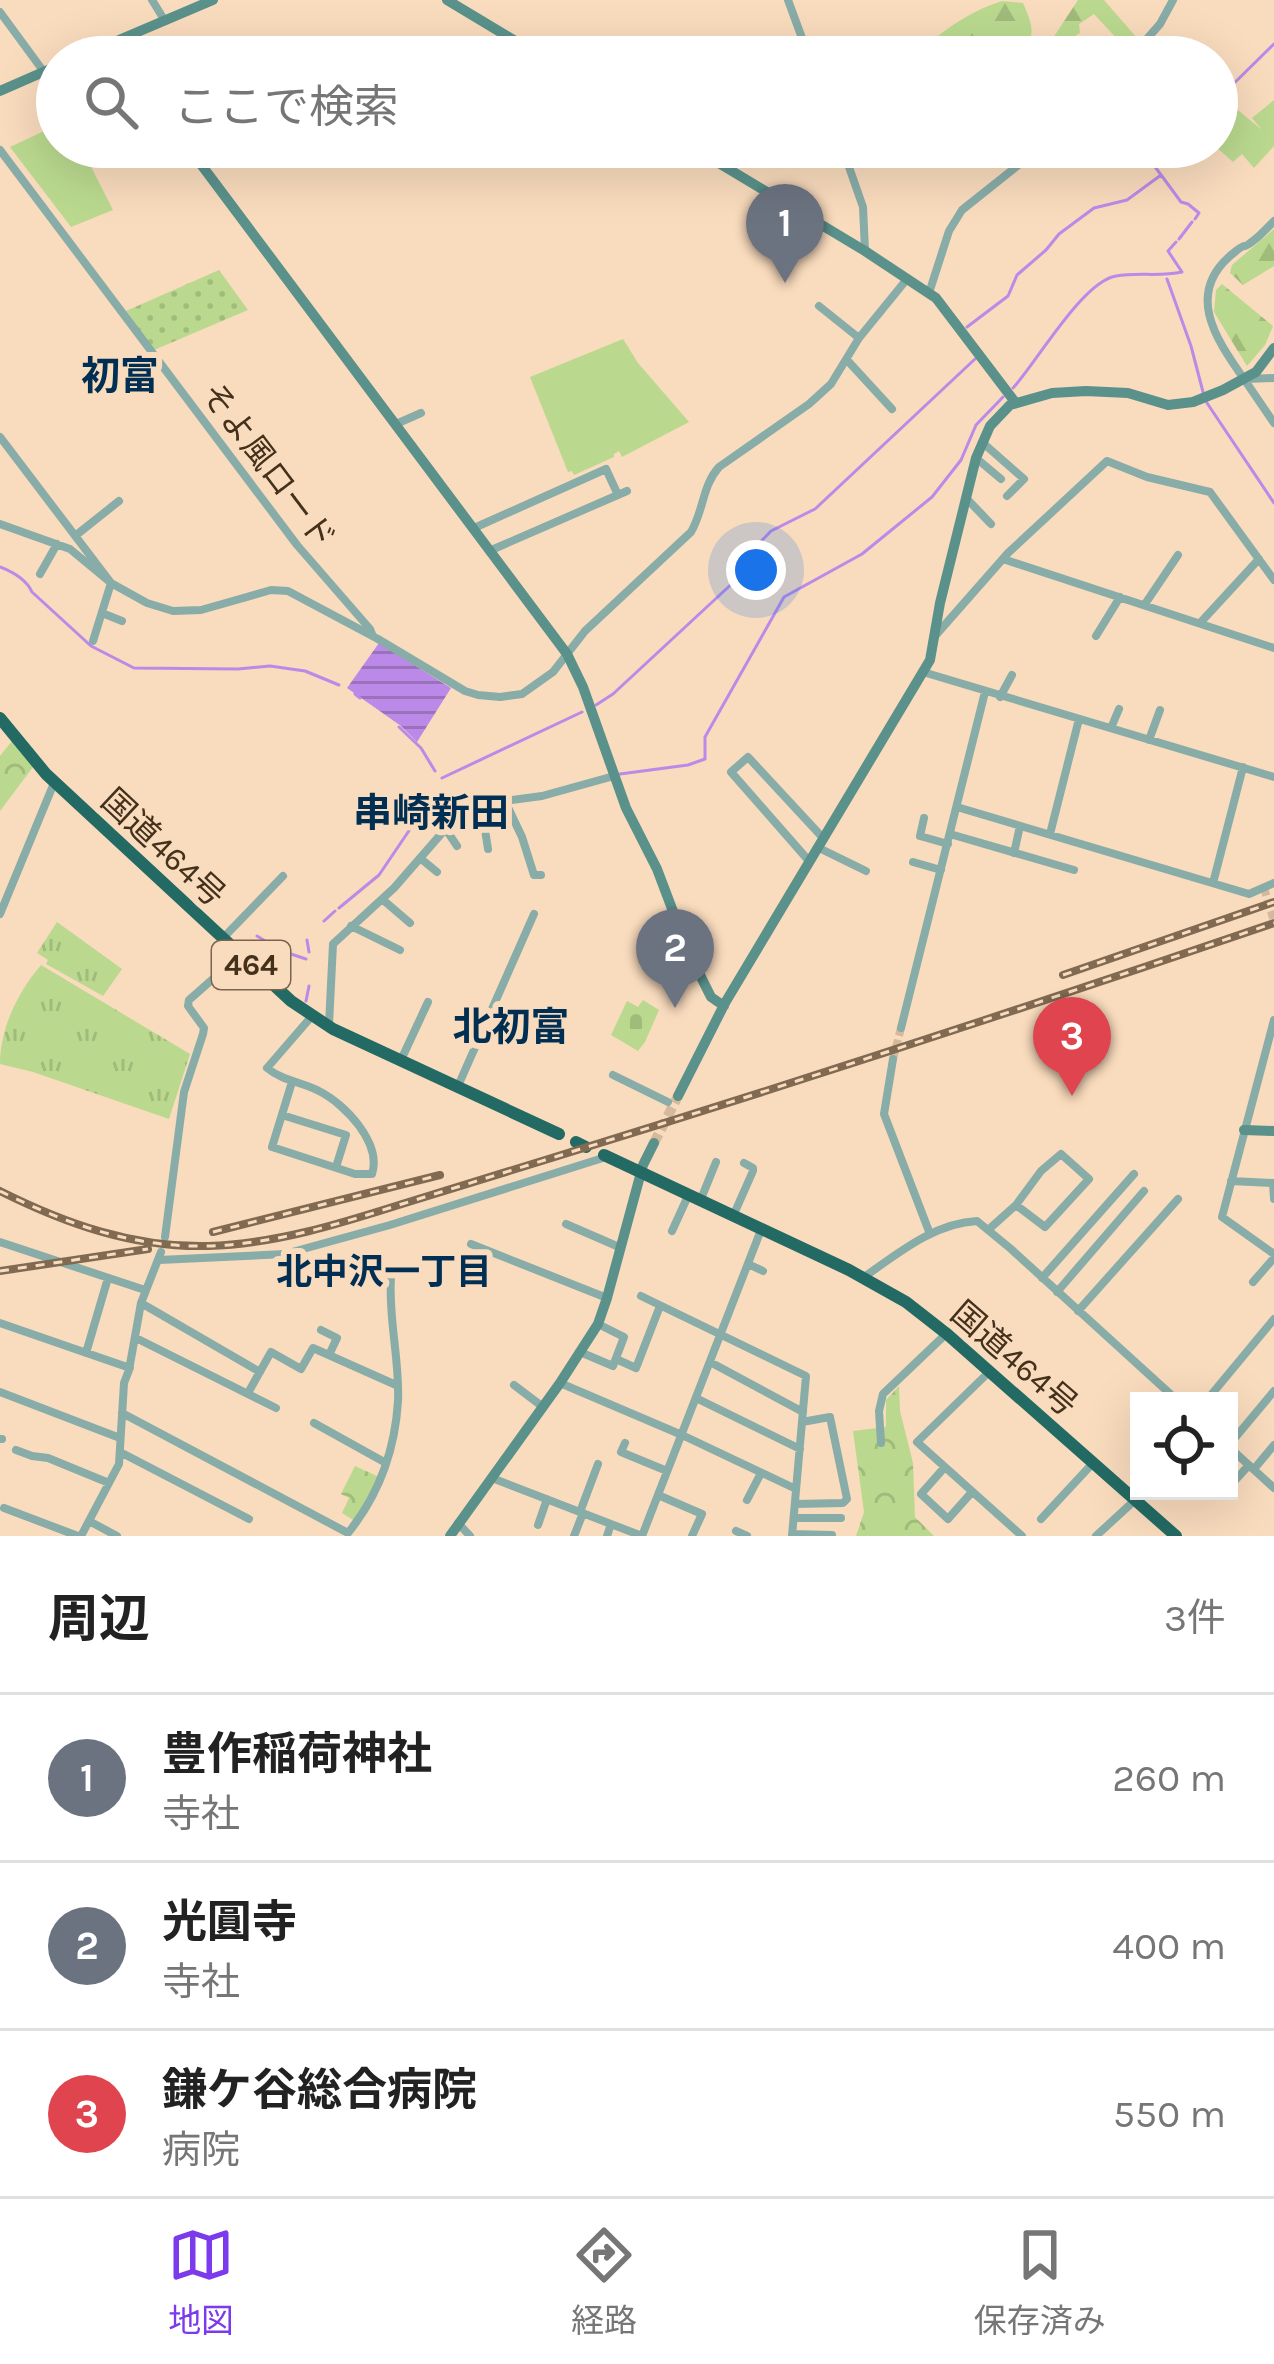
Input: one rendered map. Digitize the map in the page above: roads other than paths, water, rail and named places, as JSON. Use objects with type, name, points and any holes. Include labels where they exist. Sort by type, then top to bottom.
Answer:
[{"type":"highway","name":"国道464号","points":[[0,718],[55,782],[285,996],[329,1026],[559,1134]]},
{"type":"highway","name":"国道464号","points":[[606,1156],[864,1277],[906,1302],[1130,1495]]},
{"type":"highway","name":"国道464号","points":[[1135,1500],[1176,1536]]},
{"type":"street","points":[[152,0],[165,21]]},
{"type":"street","points":[[130,36],[213,0]]},
{"type":"street","points":[[447,0],[507,36]]},
{"type":"street","points":[[788,0],[801,36]]},
{"type":"street","points":[[1149,36],[1173,0]]},
{"type":"street","points":[[0,12],[36,52]]},
{"type":"street","points":[[0,91],[36,75]]},
{"type":"street","name":"そよ風ロード","points":[[0,149],[297,545],[372,635]]},
{"type":"street","points":[[204,168],[567,654],[626,808],[657,868],[703,982],[711,998],[724,1006]]},
{"type":"street","points":[[727,168],[929,293],[1015,402]]},
{"type":"street","points":[[849,168],[862,207],[865,251]]},
{"type":"street","points":[[929,293],[949,231],[962,210],[1015,168]]},
{"type":"street","points":[[1274,221],[1219,269],[1206,302],[1221,347],[1274,423]]},
{"type":"street","points":[[0,524],[70,549],[111,583],[146,603],[182,612],[271,590],[288,591],[465,691],[486,697],[522,694],[553,672],[585,631],[691,532],[708,479],[719,467],[831,384],[859,338],[907,279]]},
{"type":"street","points":[[819,306],[859,338]]},
{"type":"street","points":[[613,1075],[673,1099],[930,660],[976,458],[991,426],[1015,402],[1052,393],[1128,393],[1179,404],[1223,390],[1256,372],[1274,348]]},
{"type":"street","points":[[847,360],[892,409]]},
{"type":"street","points":[[1244,379],[1274,378]]},
{"type":"street","points":[[394,424],[421,413]]},
{"type":"street","points":[[0,436],[111,583]]},
{"type":"street","points":[[982,442],[1024,479],[1007,496]]},
{"type":"street","points":[[976,458],[1001,479]]},
{"type":"street","points":[[934,637],[1004,559],[1107,461],[1147,477],[1210,492],[1274,580]]},
{"type":"street","points":[[472,528],[617,465]]},
{"type":"street","points":[[489,551],[622,493],[606,469]]},
{"type":"street","points":[[967,499],[991,524]]},
{"type":"street","points":[[75,536],[119,501]]},
{"type":"street","points":[[40,574],[57,544]]},
{"type":"street","points":[[1145,604],[1178,555]]},
{"type":"street","points":[[1004,559],[1274,648]]},
{"type":"street","points":[[1201,622],[1259,559]]},
{"type":"street","points":[[93,641],[111,583]]},
{"type":"street","points":[[1096,636],[1120,597]]},
{"type":"street","points":[[102,613],[122,621]]},
{"type":"street","points":[[923,672],[1274,777]]},
{"type":"street","points":[[1000,697],[1012,676]]},
{"type":"street","points":[[901,1028],[986,692]]},
{"type":"street","points":[[1111,728],[1120,709]]},
{"type":"street","points":[[1148,740],[1160,710]]},
{"type":"street","points":[[1050,835],[1079,719]]},
{"type":"street","points":[[810,862],[731,772],[748,757],[821,844],[866,871]]},
{"type":"street","points":[[1213,883],[1243,767]]},
{"type":"street","points":[[329,1026],[336,940],[382,899],[462,810],[542,796],[614,776]]},
{"type":"street","points":[[0,914],[55,782]]},
{"type":"street","points":[[448,800],[462,810]]},
{"type":"street","points":[[505,801],[534,875],[542,875]]},
{"type":"street","points":[[481,804],[488,849]]},
{"type":"street","points":[[957,807],[1249,894],[1269,885]]},
{"type":"street","points":[[925,818],[920,836],[1014,853],[1074,870]]},
{"type":"street","points":[[1014,853],[1020,826]]},
{"type":"street","points":[[446,828],[457,847]]},
{"type":"street","points":[[420,858],[437,872]]},
{"type":"street","points":[[913,862],[941,870]]},
{"type":"street","points":[[222,939],[283,876]]},
{"type":"street","points":[[382,899],[410,923]]},
{"type":"street","points":[[458,1088],[535,914]]},
{"type":"street","points":[[351,926],[400,950]]},
{"type":"street","points":[[165,1237],[184,1092],[204,1028],[188,1006],[189,1000],[240,955]]},
{"type":"street","points":[[401,1060],[428,1002]]},
{"type":"street","points":[[292,1082],[272,1147],[355,1174],[372,1174],[370,1140],[353,1120],[322,1092],[277,1076],[268,1068],[312,1016]]},
{"type":"street","points":[[1253,1282],[1274,1256],[1224,1220],[1223,1212],[1274,1020]]},
{"type":"street","points":[[893,1059],[884,1114],[930,1234]]},
{"type":"street","points":[[281,1115],[346,1135],[336,1167]]},
{"type":"street","points":[[1244,1130],[1274,1131]]},
{"type":"street","points":[[449,1536],[598,1324],[641,1172],[654,1142]]},
{"type":"street","points":[[988,1230],[1060,1154],[1089,1179],[1045,1227],[1016,1205]]},
{"type":"street","points":[[4,1508],[80,1536],[119,1464],[124,1383],[141,1303],[160,1256],[285,1254],[606,1156]]},
{"type":"street","points":[[672,1232],[716,1162]]},
{"type":"street","points":[[733,1216],[753,1171],[744,1163]]},
{"type":"street","points":[[1042,1278],[1134,1174]]},
{"type":"street","points":[[1231,1181],[1274,1183],[1274,1199]]},
{"type":"street","points":[[1057,1292],[1144,1191]]},
{"type":"street","points":[[1078,1311],[1178,1198]]},
{"type":"street","points":[[864,1277],[930,1234],[976,1221],[1168,1392]]},
{"type":"street","points":[[566,1224],[619,1247]]},
{"type":"street","points":[[492,1478],[642,1536],[762,1229]]},
{"type":"street","points":[[0,1242],[145,1291]]},
{"type":"street","points":[[471,1244],[607,1298]]},
{"type":"street","points":[[748,1264],[764,1271]]},
{"type":"street","points":[[122,1413],[350,1535],[377,1491],[398,1402],[391,1277],[358,1272]]},
{"type":"street","points":[[86,1353],[109,1278]]},
{"type":"street","points":[[641,1296],[806,1376],[792,1535],[832,1534]]},
{"type":"street","points":[[141,1303],[260,1372]]},
{"type":"street","points":[[616,1359],[636,1368],[660,1306]]},
{"type":"street","points":[[1213,1392],[1274,1319]]},
{"type":"street","points":[[0,1323],[130,1368]]},
{"type":"street","points":[[580,1352],[613,1366],[624,1337],[598,1324]]},
{"type":"street","points":[[321,1330],[338,1338],[329,1354]]},
{"type":"street","points":[[880,1443],[878,1411],[883,1394],[947,1334]]},
{"type":"street","points":[[136,1337],[276,1408]]},
{"type":"street","points":[[248,1394],[271,1352],[301,1369],[314,1348],[397,1386]]},
{"type":"street","points":[[710,1362],[802,1417],[830,1418],[847,1499],[795,1504]]},
{"type":"street","points":[[990,1371],[917,1442],[1022,1536]]},
{"type":"street","points":[[560,1383],[796,1489]]},
{"type":"street","points":[[514,1385],[543,1407]]},
{"type":"street","points":[[1238,1435],[1274,1391]]},
{"type":"street","points":[[0,1392],[120,1438]]},
{"type":"street","points":[[696,1398],[800,1449]]},
{"type":"street","points":[[314,1423],[386,1464]]},
{"type":"street","points":[[625,1443],[621,1452],[667,1471]]},
{"type":"street","points":[[1238,1479],[1274,1444]]},
{"type":"street","points":[[16,1450],[109,1483]]},
{"type":"street","points":[[120,1452],[249,1519]]},
{"type":"street","points":[[1239,1456],[1274,1487]]},
{"type":"street","points":[[1040,1520],[1094,1462]]},
{"type":"street","points":[[574,1536],[598,1464]]},
{"type":"street","points":[[944,1468],[921,1494],[948,1519],[973,1492]]},
{"type":"street","points":[[747,1500],[761,1473]]},
{"type":"street","points":[[658,1495],[702,1514],[692,1536]]},
{"type":"street","points":[[538,1525],[548,1499]]},
{"type":"street","points":[[1096,1536],[1135,1500]]},
{"type":"street","points":[[794,1518],[841,1518]]},
{"type":"street","points":[[88,1521],[117,1536]]},
{"type":"street","points":[[458,1523],[470,1536]]},
{"type":"street","points":[[607,1536],[611,1524]]},
{"type":"street","points":[[736,1531],[747,1536]]},
{"type":"waterway","points":[[1238,79],[1274,44]]},
{"type":"waterway","points":[[1156,168],[1181,202],[1199,213],[1195,219]]},
{"type":"waterway","points":[[967,327],[1008,296],[1017,275],[1059,234],[1094,208],[1127,200],[1161,175]]},
{"type":"waterway","points":[[1179,239],[1192,222]]},
{"type":"waterway","points":[[1013,388],[1075,307],[1103,281],[1182,272],[1168,251],[1176,242]]},
{"type":"waterway","points":[[1167,279],[1203,392]]},
{"type":"waterway","points":[[596,705],[737,579],[743,560],[771,531],[815,509],[975,359]]},
{"type":"waterway","points":[[620,774],[705,759],[705,737],[784,597],[862,554],[932,497],[961,460],[976,425],[1003,397]]},
{"type":"waterway","points":[[1207,403],[1274,503]]},
{"type":"waterway","points":[[0,567],[23,580],[91,646],[134,668],[270,666],[305,671],[339,685]]},
{"type":"waterway","points":[[355,694],[360,698]]},
{"type":"waterway","points":[[442,778],[582,712]]},
{"type":"waterway","points":[[399,727],[421,748],[435,771]]},
{"type":"waterway","points":[[339,908],[379,875],[421,813]]},
{"type":"waterway","points":[[324,921],[335,911]]},
{"type":"waterway","points":[[257,936],[270,944]]},
{"type":"waterway","points":[[307,940],[309,952]]},
{"type":"waterway","points":[[279,950],[306,959]]},
{"type":"waterway","points":[[306,1001],[309,986]]},
{"type":"tunnel","points":[[1264,888],[1274,921]]},
{"type":"tunnel","points":[[893,1059],[901,1028]]},
{"type":"tunnel","points":[[654,1143],[678,1096]]},
{"type":"railway","points":[[1063,975],[1274,902]]},
{"type":"railway","points":[[0,1191],[75,1223],[154,1243],[208,1246],[282,1237],[355,1219],[738,1100],[1274,923]]},
{"type":"railway","points":[[213,1232],[440,1175]]},
{"type":"railway","points":[[0,1271],[148,1249]]},
{"type":"place","name":"豊作稲荷神社","points":[[785,283]]},
{"type":"place","name":"光圓寺","points":[[675,1008]]},
{"type":"place","name":"鎌ケ谷総合病院","points":[[1072,1096]]},
{"type":"district","name":"初富","points":[[120,375]]},
{"type":"district","name":"串崎新田","points":[[431,812]]},
{"type":"district","name":"北初富","points":[[511,1026]]},
{"type":"district","name":"北中沢一丁目","points":[[384,1271]]}]
